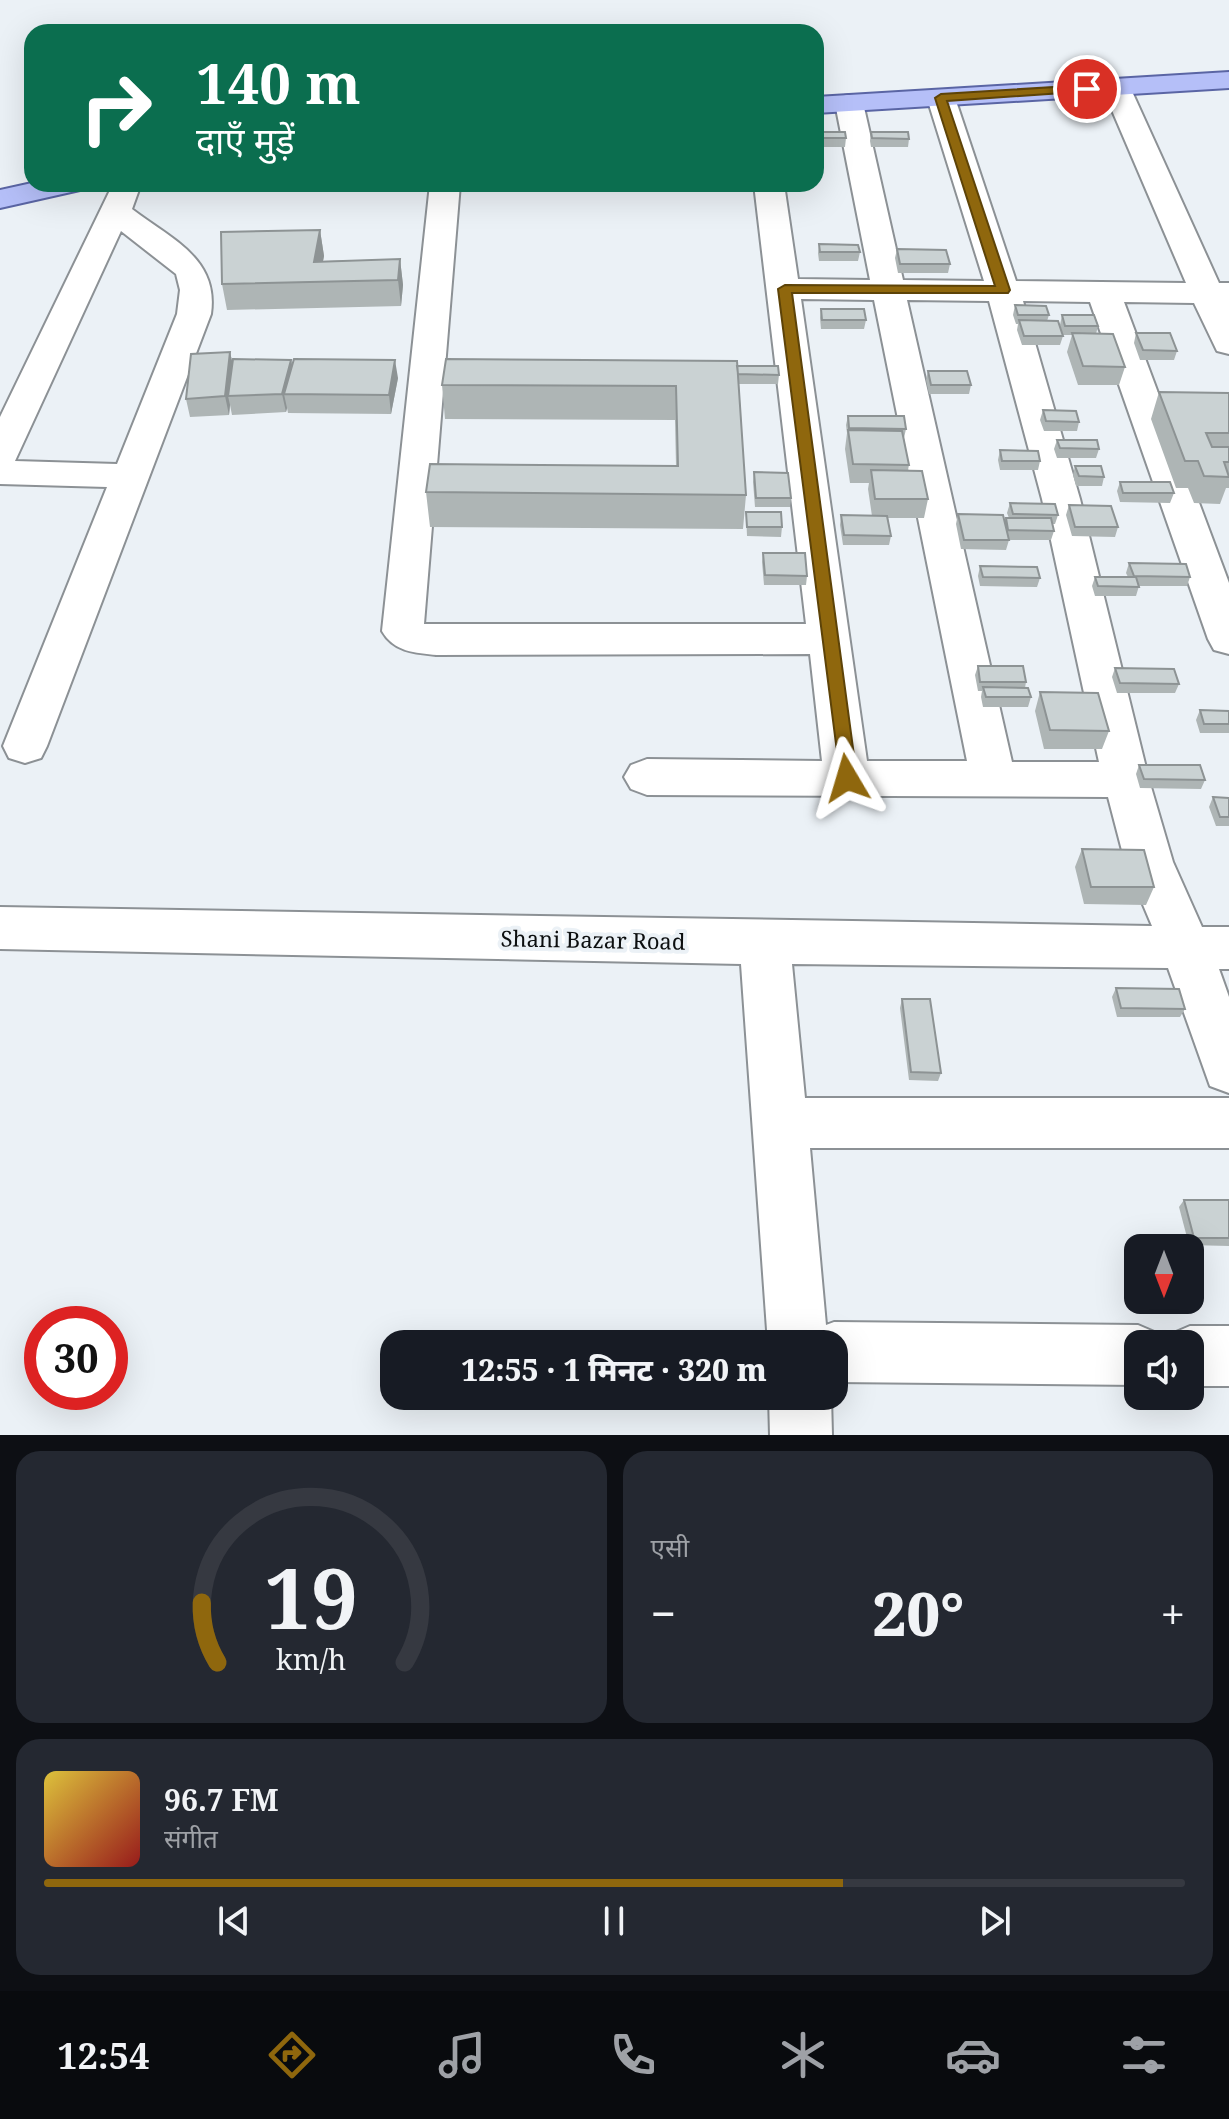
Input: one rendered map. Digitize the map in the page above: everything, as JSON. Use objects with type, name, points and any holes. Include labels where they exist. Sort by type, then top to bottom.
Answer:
[{"type":"main road","points":[[824,105],[1229,80]]},
{"type":"main road","points":[[0,199],[32,192]]},
{"type":"street","points":[[1116,87],[1218,293],[1229,344]]},
{"type":"street","points":[[941,98],[1003,290],[1061,499],[1126,780],[1149,862],[1207,948],[1229,1069]]},
{"type":"street","points":[[849,103],[993,779]]},
{"type":"street","points":[[444,192],[403,631],[415,638],[437,640],[829,639]]},
{"type":"street","points":[[770,192],[847,778]]},
{"type":"street","points":[[0,455],[122,198],[195,278],[197,293],[194,314],[128,476],[25,746]]},
{"type":"street","points":[[785,289],[1218,293]]},
{"type":"street","points":[[1103,291],[1214,563],[1229,639]]},
{"type":"street","points":[[0,472],[128,476]]},
{"type":"street","points":[[647,777],[1126,780]]},
{"type":"street","name":"Shani Bazar Road","points":[[0,928],[1207,948]]},
{"type":"street","points":[[765,943],[797,1330]]},
{"type":"street","points":[[780,1123],[1229,1123]]},
{"type":"street","points":[[848,1352],[1124,1355]]},
{"type":"street","points":[[1204,1356],[1229,1356]]},
{"type":"street","points":[[800,1410],[801,1435]]},
{"type":"building","points":[[824,132],[845,132],[846,138],[824,138]]},
{"type":"building","points":[[871,132],[908,132],[909,139],[872,138]]},
{"type":"building","points":[[320,230],[314,262],[400,259],[398,280],[222,284],[221,232]]},
{"type":"building","points":[[819,244],[858,245],[860,252],[820,252]]},
{"type":"building","points":[[897,249],[946,250],[950,264],[900,264]]},
{"type":"building","points":[[1015,305],[1046,306],[1049,315],[1018,315]]},
{"type":"building","points":[[821,309],[864,309],[866,320],[822,320]]},
{"type":"building","points":[[1062,315],[1094,315],[1098,326],[1065,326]]},
{"type":"building","points":[[1019,320],[1058,321],[1063,336],[1024,336]]},
{"type":"building","points":[[1072,333],[1113,334],[1125,367],[1083,366]]},
{"type":"building","points":[[1136,333],[1170,333],[1177,351],[1143,350]]},
{"type":"building","points":[[230,352],[225,396],[186,399],[191,354]]},
{"type":"building","points":[[233,359],[291,360],[282,394],[228,396]]},
{"type":"building","points":[[294,359],[395,360],[389,395],[284,394]]},
{"type":"building","points":[[446,359],[737,361],[746,495],[426,492],[430,464],[678,466],[676,386],[442,385]]},
{"type":"building","points":[[737,366],[778,366],[779,375],[738,374]]},
{"type":"building","points":[[928,371],[967,371],[971,385],[931,385]]},
{"type":"building","points":[[1159,392],[1229,393],[1229,433],[1206,433],[1212,447],[1229,447],[1229,462],[1224,462],[1229,477],[1204,476],[1198,461],[1185,461]]},
{"type":"building","points":[[1043,410],[1076,411],[1079,422],[1046,421]]},
{"type":"building","points":[[848,416],[904,416],[906,429],[849,428]]},
{"type":"building","points":[[848,430],[902,431],[909,465],[853,464]]},
{"type":"building","points":[[1057,440],[1097,440],[1099,449],[1060,448]]},
{"type":"building","points":[[1000,450],[1038,451],[1040,461],[1002,461]]},
{"type":"building","points":[[1075,466],[1101,466],[1104,477],[1079,476]]},
{"type":"building","points":[[871,470],[922,471],[928,499],[875,499]]},
{"type":"building","points":[[754,472],[788,473],[791,498],[756,498]]},
{"type":"building","points":[[1120,482],[1170,482],[1174,493],[1123,493]]},
{"type":"building","points":[[1010,503],[1055,504],[1058,515],[1013,514]]},
{"type":"building","points":[[1069,505],[1111,506],[1118,527],[1075,527]]},
{"type":"building","points":[[746,512],[781,512],[782,527],[747,527]]},
{"type":"building","points":[[958,514],[1003,515],[1009,540],[964,540]]},
{"type":"building","points":[[841,515],[887,516],[891,536],[844,535]]},
{"type":"building","points":[[1006,518],[1051,518],[1054,531],[1008,530]]},
{"type":"building","points":[[763,553],[805,553],[807,576],[765,575]]},
{"type":"building","points":[[1129,563],[1186,564],[1190,577],[1134,576]]},
{"type":"building","points":[[980,566],[1037,567],[1040,578],[983,577]]},
{"type":"building","points":[[1095,577],[1136,577],[1139,587],[1098,586]]},
{"type":"building","points":[[978,666],[1023,666],[1026,682],[980,682]]},
{"type":"building","points":[[1115,668],[1174,669],[1179,684],[1120,683]]},
{"type":"building","points":[[983,687],[1028,688],[1031,697],[986,697]]},
{"type":"building","points":[[1040,692],[1098,693],[1109,731],[1050,730]]},
{"type":"building","points":[[1200,710],[1229,711],[1229,724],[1204,724]]},
{"type":"building","points":[[1139,765],[1200,765],[1205,780],[1144,779]]},
{"type":"building","points":[[1213,797],[1229,798],[1229,817],[1220,817]]},
{"type":"building","points":[[1082,849],[1144,850],[1154,887],[1091,887]]},
{"type":"building","points":[[1116,988],[1179,989],[1185,1009],[1121,1008]]},
{"type":"building","points":[[902,999],[930,999],[941,1073],[911,1072]]},
{"type":"building","points":[[1184,1200],[1229,1200],[1229,1238],[1204,1238],[1204,1234],[1193,1234]]},
{"type":"route","points":[[847,778],[785,289],[1003,290],[941,98],[1087,89]]}]
